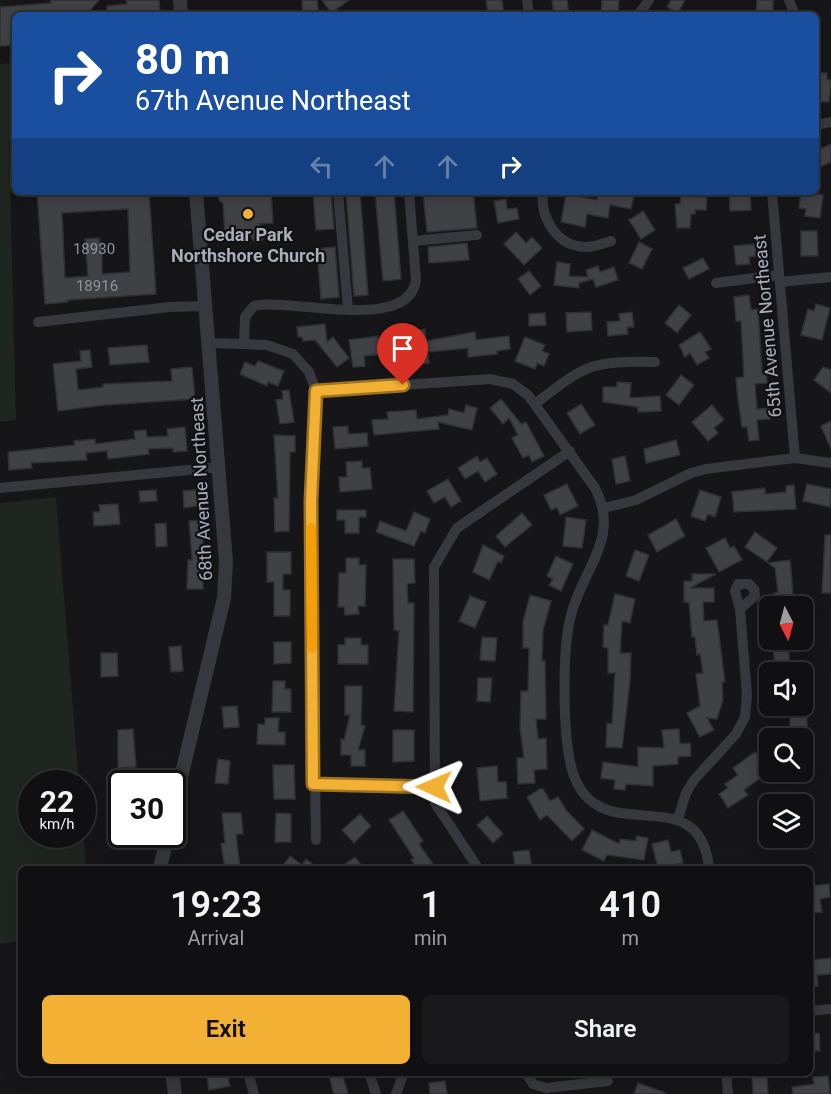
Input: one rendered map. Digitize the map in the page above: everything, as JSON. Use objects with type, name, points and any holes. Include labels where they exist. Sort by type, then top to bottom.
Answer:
[{"type":"street","name":"68th Avenue Northeast","points":[[183,770],[224,598],[226,562],[196,195]]},
{"type":"street","points":[[338,195],[348,309]]},
{"type":"street","points":[[244,343],[245,316],[254,306],[348,309],[391,306],[406,300],[413,294],[416,280],[409,195]]},
{"type":"street","points":[[543,195],[542,206],[548,223],[559,237],[572,245],[589,247],[611,241]]},
{"type":"street","name":"65th Avenue Northeast","points":[[772,195],[795,458]]},
{"type":"street","points":[[413,241],[477,235]]},
{"type":"street","points":[[716,284],[780,278],[831,277]]},
{"type":"street","points":[[38,322],[206,306]]},
{"type":"street","points":[[209,343],[267,345],[293,354],[309,372],[316,391],[311,501],[313,784],[316,840]]},
{"type":"street","points":[[536,403],[574,374],[592,365],[613,362],[655,362]]},
{"type":"street","points":[[316,391],[490,379],[513,384],[536,403],[595,488],[604,508],[606,527],[575,603],[568,628],[566,680],[570,764],[581,791],[590,802],[604,811],[678,819],[701,843],[708,866]]},
{"type":"street","points":[[477,866],[435,803],[434,567],[457,528],[570,451]]},
{"type":"street","points":[[604,508],[649,495],[675,480],[706,469],[795,458],[831,463]]},
{"type":"street","points":[[0,488],[220,467]]},
{"type":"street","points":[[678,819],[686,793],[694,780],[736,734],[745,717],[747,695],[740,609]]},
{"type":"street","points":[[313,784],[434,787]]},
{"type":"street","points":[[160,866],[165,848]]},
{"type":"street","points":[[813,1011],[831,1009]]},
{"type":"street","points":[[172,1076],[175,1094]]},
{"type":"street","points":[[249,1076],[254,1094]]},
{"type":"street","points":[[370,1076],[376,1094]]},
{"type":"street","points":[[396,1094],[403,1076]]},
{"type":"street","points":[[528,1076],[533,1084],[546,1088],[608,1081]]},
{"type":"street","points":[[726,1076],[728,1094]]},
{"type":"shaded area","points":[[12,62],[12,128],[9,143],[16,420],[0,422],[0,64]]},
{"type":"shaded area","points":[[56,497],[78,770],[18,770],[18,848],[84,848],[86,866],[18,866],[18,941],[0,944],[0,503]]},
{"type":"building","points":[[51,0],[99,0],[89,12],[12,12],[12,45],[0,46],[0,7],[51,3]]},
{"type":"building","points":[[126,0],[159,0],[160,12],[107,12],[107,6],[127,4]]},
{"type":"building","points":[[302,0],[317,0],[319,12],[303,12]]},
{"type":"building","points":[[322,0],[349,0],[332,12]]},
{"type":"building","points":[[486,0],[502,0],[504,12],[488,12]]},
{"type":"building","points":[[552,0],[567,0],[569,12],[554,12]]},
{"type":"building","points":[[602,0],[619,0],[618,12],[601,12]]},
{"type":"building","points":[[671,0],[685,0],[679,12],[667,7]]},
{"type":"building","points":[[757,0],[773,0],[773,12],[756,12]]},
{"type":"building","points":[[819,73],[827,73],[827,80],[831,80],[829,102],[819,102]]},
{"type":"building","points":[[831,144],[831,162],[819,168],[819,150]]},
{"type":"building","points":[[37,195],[149,195],[156,294],[68,300],[68,302],[45,304]],"holes":[[[128,209],[130,272],[102,274],[102,243],[100,244],[99,238],[85,239],[88,276],[65,278],[62,213]]]},
{"type":"building","name":"Cedar Park Northshore Church","points":[[218,195],[271,195],[273,223],[259,224],[266,234],[262,241],[254,241],[250,236],[240,237],[239,234],[225,235],[223,204]]},
{"type":"building","points":[[313,195],[331,195],[334,229],[316,230]]},
{"type":"building","points":[[346,195],[360,195],[368,295],[354,296]]},
{"type":"building","points":[[375,195],[394,195],[401,279],[383,281]]},
{"type":"building","points":[[423,195],[473,195],[477,228],[427,232]]},
{"type":"building","points":[[566,195],[597,200],[598,195],[634,196],[631,209],[610,205],[608,218],[587,214],[585,227],[561,222]]},
{"type":"building","points":[[729,195],[750,195],[751,210],[730,211]]},
{"type":"building","points":[[801,195],[823,195],[820,218],[805,216],[806,209],[799,208]]},
{"type":"building","points":[[681,196],[707,197],[706,210],[695,210],[695,214],[691,214],[690,228],[677,228],[675,204],[680,204]]},
{"type":"building","points":[[506,199],[507,209],[517,208],[519,219],[498,223],[494,201]]},
{"type":"building","points":[[643,211],[655,230],[641,239],[629,220]]},
{"type":"building","points":[[801,231],[817,231],[818,256],[801,256]]},
{"type":"building","points":[[516,232],[526,243],[532,237],[542,248],[524,265],[504,244]]},
{"type":"building","points":[[639,242],[652,249],[642,269],[629,263]]},
{"type":"building","points":[[467,243],[469,260],[429,263],[428,247]]},
{"type":"building","points":[[755,244],[756,256],[749,257],[750,264],[736,265],[734,246]]},
{"type":"building","points":[[335,247],[339,297],[321,299],[317,249]]},
{"type":"building","points":[[703,258],[709,269],[689,279],[683,268]]},
{"type":"building","points":[[557,262],[570,264],[569,276],[588,277],[586,270],[598,266],[600,272],[614,267],[618,280],[596,287],[593,279],[579,283],[579,288],[554,285]]},
{"type":"building","points":[[529,271],[541,286],[530,295],[518,279]]},
{"type":"building","points":[[749,295],[751,310],[758,309],[762,373],[766,373],[767,383],[755,384],[757,409],[769,408],[770,419],[757,420],[759,440],[749,441],[747,427],[742,427],[738,399],[736,378],[744,377],[741,321],[736,321],[734,297]]},
{"type":"building","points":[[816,304],[830,308],[822,340],[801,335],[808,309],[814,311]]},
{"type":"building","points":[[679,305],[691,315],[677,333],[665,323]]},
{"type":"building","points":[[591,312],[592,330],[567,332],[566,313]]},
{"type":"building","points":[[632,312],[634,327],[627,327],[628,334],[608,336],[607,322],[620,321],[619,314]]},
{"type":"building","points":[[545,313],[546,325],[529,326],[529,314]]},
{"type":"building","points":[[325,324],[327,342],[333,337],[349,358],[337,367],[315,340],[303,341],[302,337],[298,337],[297,327]]},
{"type":"building","points":[[425,329],[426,341],[475,332],[476,340],[509,336],[510,349],[497,351],[497,354],[468,357],[468,348],[428,352],[429,363],[417,364],[404,361],[383,363],[382,354],[364,356],[365,366],[353,367],[349,340],[378,336],[379,345],[414,342],[413,331]]},
{"type":"building","points":[[700,332],[711,349],[705,352],[709,358],[697,365],[690,353],[685,357],[679,345]]},
{"type":"building","points":[[525,337],[545,345],[542,351],[549,354],[544,366],[537,363],[535,369],[515,361]]},
{"type":"building","points":[[147,345],[149,362],[110,365],[108,348]]},
{"type":"building","points":[[90,350],[92,367],[76,369],[78,390],[103,387],[103,384],[172,381],[171,369],[192,367],[195,399],[105,405],[58,411],[53,364],[81,361],[80,351]]},
{"type":"building","points":[[258,361],[284,371],[278,386],[268,382],[267,386],[240,374],[245,362],[255,366]]},
{"type":"building","points":[[823,367],[831,370],[831,393],[814,380]]},
{"type":"building","points":[[681,375],[694,385],[679,405],[666,395]]},
{"type":"building","points":[[617,382],[631,383],[630,398],[660,396],[661,411],[638,412],[638,407],[603,402],[603,387],[617,387]]},
{"type":"building","points":[[289,390],[294,422],[280,424],[276,400],[283,399],[282,391]]},
{"type":"building","points":[[501,399],[521,424],[526,422],[544,456],[532,462],[529,455],[523,458],[512,438],[518,435],[509,418],[503,424],[490,408]]},
{"type":"building","points":[[581,404],[595,425],[580,434],[567,413]]},
{"type":"building","points":[[466,405],[477,408],[472,430],[438,422],[439,429],[374,435],[372,420],[388,419],[387,412],[416,410],[417,419],[448,415],[449,409],[464,413]]},
{"type":"building","points":[[712,405],[724,420],[714,428],[718,433],[708,441],[692,422]]},
{"type":"building","points":[[831,421],[831,449],[821,426]]},
{"type":"building","points":[[348,426],[348,434],[367,433],[368,446],[335,449],[333,427]]},
{"type":"building","points":[[185,427],[187,451],[173,452],[173,448],[148,449],[149,454],[108,459],[107,451],[86,453],[87,460],[31,463],[32,468],[9,470],[8,452],[75,445],[74,441],[95,439],[95,444],[135,439],[134,431],[146,430],[147,437],[168,436],[167,429]]},
{"type":"building","points":[[274,435],[295,436],[295,452],[290,452],[289,531],[275,532],[274,498],[278,498]]},
{"type":"building","points":[[676,440],[680,455],[646,463],[644,449]]},
{"type":"building","points":[[477,456],[480,462],[487,458],[497,474],[485,482],[478,471],[465,479],[458,468]]},
{"type":"building","points":[[625,456],[630,481],[616,484],[612,459]]},
{"type":"building","points":[[362,461],[362,468],[370,468],[372,489],[340,492],[339,477],[347,477],[346,462]]},
{"type":"building","points":[[448,479],[461,501],[451,507],[445,497],[434,503],[427,491]]},
{"type":"building","points":[[567,484],[578,506],[560,515],[557,507],[551,510],[544,495]]},
{"type":"building","points":[[807,484],[831,489],[830,507],[803,501]]},
{"type":"building","points":[[794,485],[796,509],[734,512],[732,492],[765,488],[765,494],[786,492],[786,486]]},
{"type":"building","points":[[156,490],[157,501],[140,502],[139,491]]},
{"type":"building","points":[[196,490],[198,506],[184,508],[183,491]]},
{"type":"building","points":[[700,490],[721,497],[715,517],[708,514],[705,521],[691,516]]},
{"type":"building","points":[[118,504],[120,524],[94,526],[93,512],[100,512],[99,505]]},
{"type":"building","points":[[337,510],[366,510],[366,517],[359,517],[359,533],[345,533],[345,520],[337,520]]},
{"type":"building","points":[[414,512],[430,519],[425,533],[421,531],[414,546],[376,532],[380,521],[406,531]]},
{"type":"building","points":[[522,513],[532,525],[505,547],[496,536]]},
{"type":"building","points":[[566,517],[586,520],[582,548],[563,546]]},
{"type":"building","points":[[676,519],[685,536],[657,552],[648,535]]},
{"type":"building","points":[[203,520],[203,589],[187,589],[188,560],[192,560],[189,521]]},
{"type":"building","points":[[166,523],[167,546],[156,547],[155,524]]},
{"type":"building","points":[[755,532],[777,548],[767,562],[745,547]]},
{"type":"building","points":[[825,535],[831,535],[831,593],[822,593]]},
{"type":"building","points":[[725,538],[730,548],[734,546],[742,560],[719,572],[706,548]]},
{"type":"building","points":[[483,545],[504,556],[501,563],[498,561],[489,580],[473,572]]},
{"type":"building","points":[[635,550],[649,555],[639,581],[626,576]]},
{"type":"building","points":[[267,552],[291,552],[291,574],[283,574],[283,590],[290,590],[290,616],[274,616],[274,582],[267,582]]},
{"type":"building","points":[[556,556],[573,564],[561,591],[549,585],[553,579],[547,576]]},
{"type":"building","points":[[346,558],[359,558],[359,565],[366,565],[365,606],[358,606],[359,614],[345,615],[344,607],[338,607],[339,573],[346,573]]},
{"type":"building","points":[[393,559],[414,559],[415,583],[407,584],[408,603],[414,603],[413,712],[394,711],[399,631],[394,630]]},
{"type":"building","points":[[790,560],[793,596],[774,596],[774,593],[778,592],[775,568],[768,563]]},
{"type":"building","points":[[692,574],[716,574],[690,588],[714,588],[714,602],[703,602],[704,621],[717,620],[725,682],[722,682],[723,700],[717,719],[707,718],[714,730],[700,737],[687,713],[700,706],[696,674],[703,673],[700,654],[697,655],[695,637],[692,637],[689,602],[684,602],[684,581],[692,581]]},
{"type":"building","points":[[615,594],[635,599],[630,623],[622,621],[620,653],[631,653],[622,748],[606,747],[607,723],[612,724],[615,673],[608,673],[608,648],[603,647],[604,625],[608,625]]},
{"type":"building","points":[[530,595],[551,601],[543,630],[542,661],[545,661],[546,719],[536,719],[538,739],[546,738],[547,769],[534,770],[535,783],[518,784],[517,758],[524,758],[520,728],[521,691],[528,691],[529,648],[523,648],[523,622]]},
{"type":"building","points":[[470,596],[486,602],[475,628],[459,621]]},
{"type":"building","points":[[482,637],[497,638],[495,661],[480,660]]},
{"type":"building","points":[[345,638],[361,638],[361,645],[368,645],[368,664],[338,664],[338,645],[345,645]]},
{"type":"building","points":[[274,642],[291,642],[291,663],[274,664]]},
{"type":"building","points":[[181,646],[183,671],[171,672],[169,647]]},
{"type":"building","points":[[773,650],[789,650],[789,662],[775,662]]},
{"type":"building","points":[[101,653],[117,653],[118,676],[101,677]]},
{"type":"building","points":[[478,678],[492,678],[490,702],[477,701]]},
{"type":"building","points":[[273,681],[285,681],[285,689],[291,689],[291,712],[272,712]]},
{"type":"building","points":[[345,686],[362,686],[361,725],[365,726],[358,750],[365,750],[365,766],[351,766],[351,755],[341,755],[341,739],[344,740],[350,715],[345,715]]},
{"type":"building","points":[[237,706],[239,727],[224,728],[222,707]]},
{"type":"building","points":[[790,716],[807,716],[807,728],[790,728]]},
{"type":"building","points":[[265,718],[279,718],[278,732],[285,732],[285,745],[257,744],[258,724],[265,725]]},
{"type":"building","points":[[133,729],[136,767],[118,768],[118,730]]},
{"type":"building","points":[[679,729],[680,744],[690,743],[691,756],[678,757],[678,764],[653,766],[653,786],[626,784],[625,790],[614,789],[615,780],[601,778],[603,762],[638,767],[638,747],[664,748],[662,730]]},
{"type":"building","points":[[393,730],[414,730],[414,761],[393,762]]},
{"type":"building","points":[[755,752],[759,756],[759,779],[744,790],[748,795],[728,808],[719,794],[728,788],[725,784],[738,775],[733,768]]},
{"type":"building","points":[[218,759],[230,761],[228,784],[215,783]]},
{"type":"building","points":[[273,765],[294,765],[295,799],[274,799]]},
{"type":"building","points":[[497,766],[498,782],[506,782],[507,798],[480,801],[477,768]]},
{"type":"building","points":[[543,789],[550,801],[558,797],[566,810],[584,829],[572,841],[547,815],[540,820],[527,797]]},
{"type":"building","points":[[403,811],[423,841],[419,844],[435,866],[416,866],[411,860],[414,858],[389,820]]},
{"type":"building","points":[[222,813],[241,813],[243,834],[236,834],[240,866],[225,866],[221,844],[225,843]]},
{"type":"building","points":[[276,813],[291,814],[291,842],[275,842]]},
{"type":"building","points":[[360,814],[371,826],[354,843],[342,830]]},
{"type":"building","points":[[487,816],[503,834],[493,843],[477,825]]},
{"type":"building","points":[[592,830],[619,844],[620,839],[636,841],[637,836],[648,838],[644,860],[607,855],[604,861],[582,850]]},
{"type":"building","points":[[668,840],[671,852],[680,850],[683,863],[658,866],[652,844]]},
{"type":"building","points":[[529,850],[532,866],[515,866],[513,852]]},
{"type":"building","points":[[290,856],[302,865],[306,859],[315,866],[282,866]]},
{"type":"building","points":[[355,857],[362,866],[343,866]]},
{"type":"building","points":[[829,884],[830,897],[820,899],[822,912],[813,913],[813,886]]},
{"type":"building","points":[[831,958],[831,974],[817,975],[818,986],[813,987],[813,960]]},
{"type":"building","points":[[819,1033],[820,1051],[813,1051],[813,1034]]},
{"type":"building","points":[[207,1076],[228,1076],[230,1086],[209,1090]]},
{"type":"building","points":[[329,1076],[343,1076],[348,1094],[334,1094]]},
{"type":"building","points":[[767,1076],[768,1094],[753,1094],[752,1077]]},
{"type":"building","points":[[828,1076],[830,1094],[793,1094],[792,1087],[814,1084],[813,1077]]},
{"type":"building","points":[[445,1081],[447,1094],[430,1094],[429,1083]]},
{"type":"building","points":[[638,1083],[666,1093],[666,1094],[634,1094]]},
{"type":"slow traffic","points":[[311,528],[312,648]]},
{"type":"place","name":"Cedar Park Northshore Church","points":[[248,214]]},
{"type":"route","points":[[403,385],[316,391],[311,501],[313,784],[434,787]]}]
